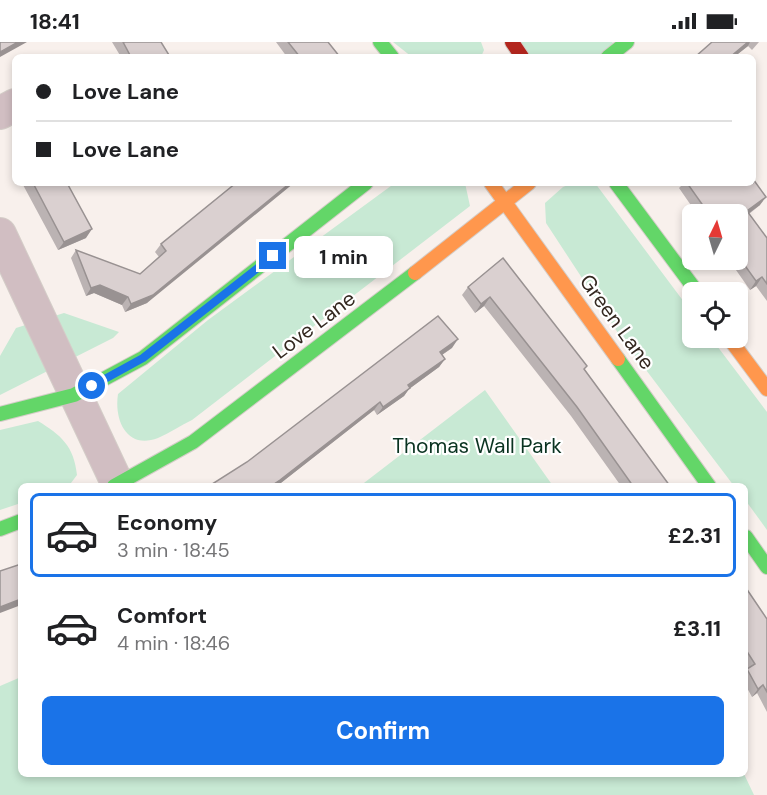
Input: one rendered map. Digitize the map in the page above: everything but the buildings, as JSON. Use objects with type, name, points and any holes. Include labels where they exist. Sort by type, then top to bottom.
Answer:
[{"type":"street","points":[[380,42],[390,54]]},
{"type":"street","points":[[612,54],[627,42]]},
{"type":"street","points":[[0,414],[74,395],[143,358],[362,186]]},
{"type":"street","name":"Green Lane","points":[[493,186],[707,483]]},
{"type":"street","name":"Love Lane","points":[[120,483],[194,441],[366,312],[525,186]]},
{"type":"street","points":[[618,186],[690,282]]},
{"type":"street","points":[[0,234],[115,483]]},
{"type":"street","points":[[736,348],[767,389]]},
{"type":"street","points":[[0,529],[18,522]]},
{"type":"street","points":[[748,540],[767,567]]},
{"type":"green space","points":[[393,42],[481,42],[484,50],[482,54],[408,54]]},
{"type":"green space","points":[[519,42],[612,42],[625,54],[528,54]]},
{"type":"green space","points":[[391,186],[466,186],[470,206],[192,420],[158,438],[147,441],[130,436],[120,422],[118,394],[208,320]]},
{"type":"green space","points":[[566,186],[597,186],[682,299],[682,348],[719,348],[767,412],[767,530],[748,504],[748,483],[732,483],[618,333],[546,223],[545,203]]},
{"type":"green space","points":[[64,313],[119,332],[113,338],[0,395],[0,356],[16,328]]},
{"type":"green space","name":"Thomas Wall Park","points":[[485,390],[551,483],[364,483]]},
{"type":"green space","points":[[38,421],[65,442],[73,456],[77,475],[71,483],[18,483],[18,504],[0,510],[0,430]]},
{"type":"green space","points":[[18,678],[18,777],[745,777],[754,795],[0,795],[0,686]]},
{"type":"traffic: fast","points":[[380,42],[390,54]]},
{"type":"traffic: fast","points":[[612,54],[627,42]]},
{"type":"traffic: fast","points":[[0,414],[74,395],[143,358],[362,186]]},
{"type":"traffic: fast","points":[[618,186],[690,282]]},
{"type":"traffic: fast","points":[[119,483],[193,442],[415,273]]},
{"type":"traffic: fast","points":[[618,359],[707,483]]},
{"type":"traffic: fast","points":[[0,529],[18,522]]},
{"type":"traffic: fast","points":[[748,540],[767,567]]},
{"type":"traffic: slow","points":[[493,186],[618,359]]},
{"type":"traffic: slow","points":[[415,273],[525,186]]},
{"type":"traffic: slow","points":[[736,348],[767,389]]},
{"type":"traffic: jam","points":[[512,42],[520,54]]},
{"type":"route","points":[[92,386],[143,358],[273,256]]}]
